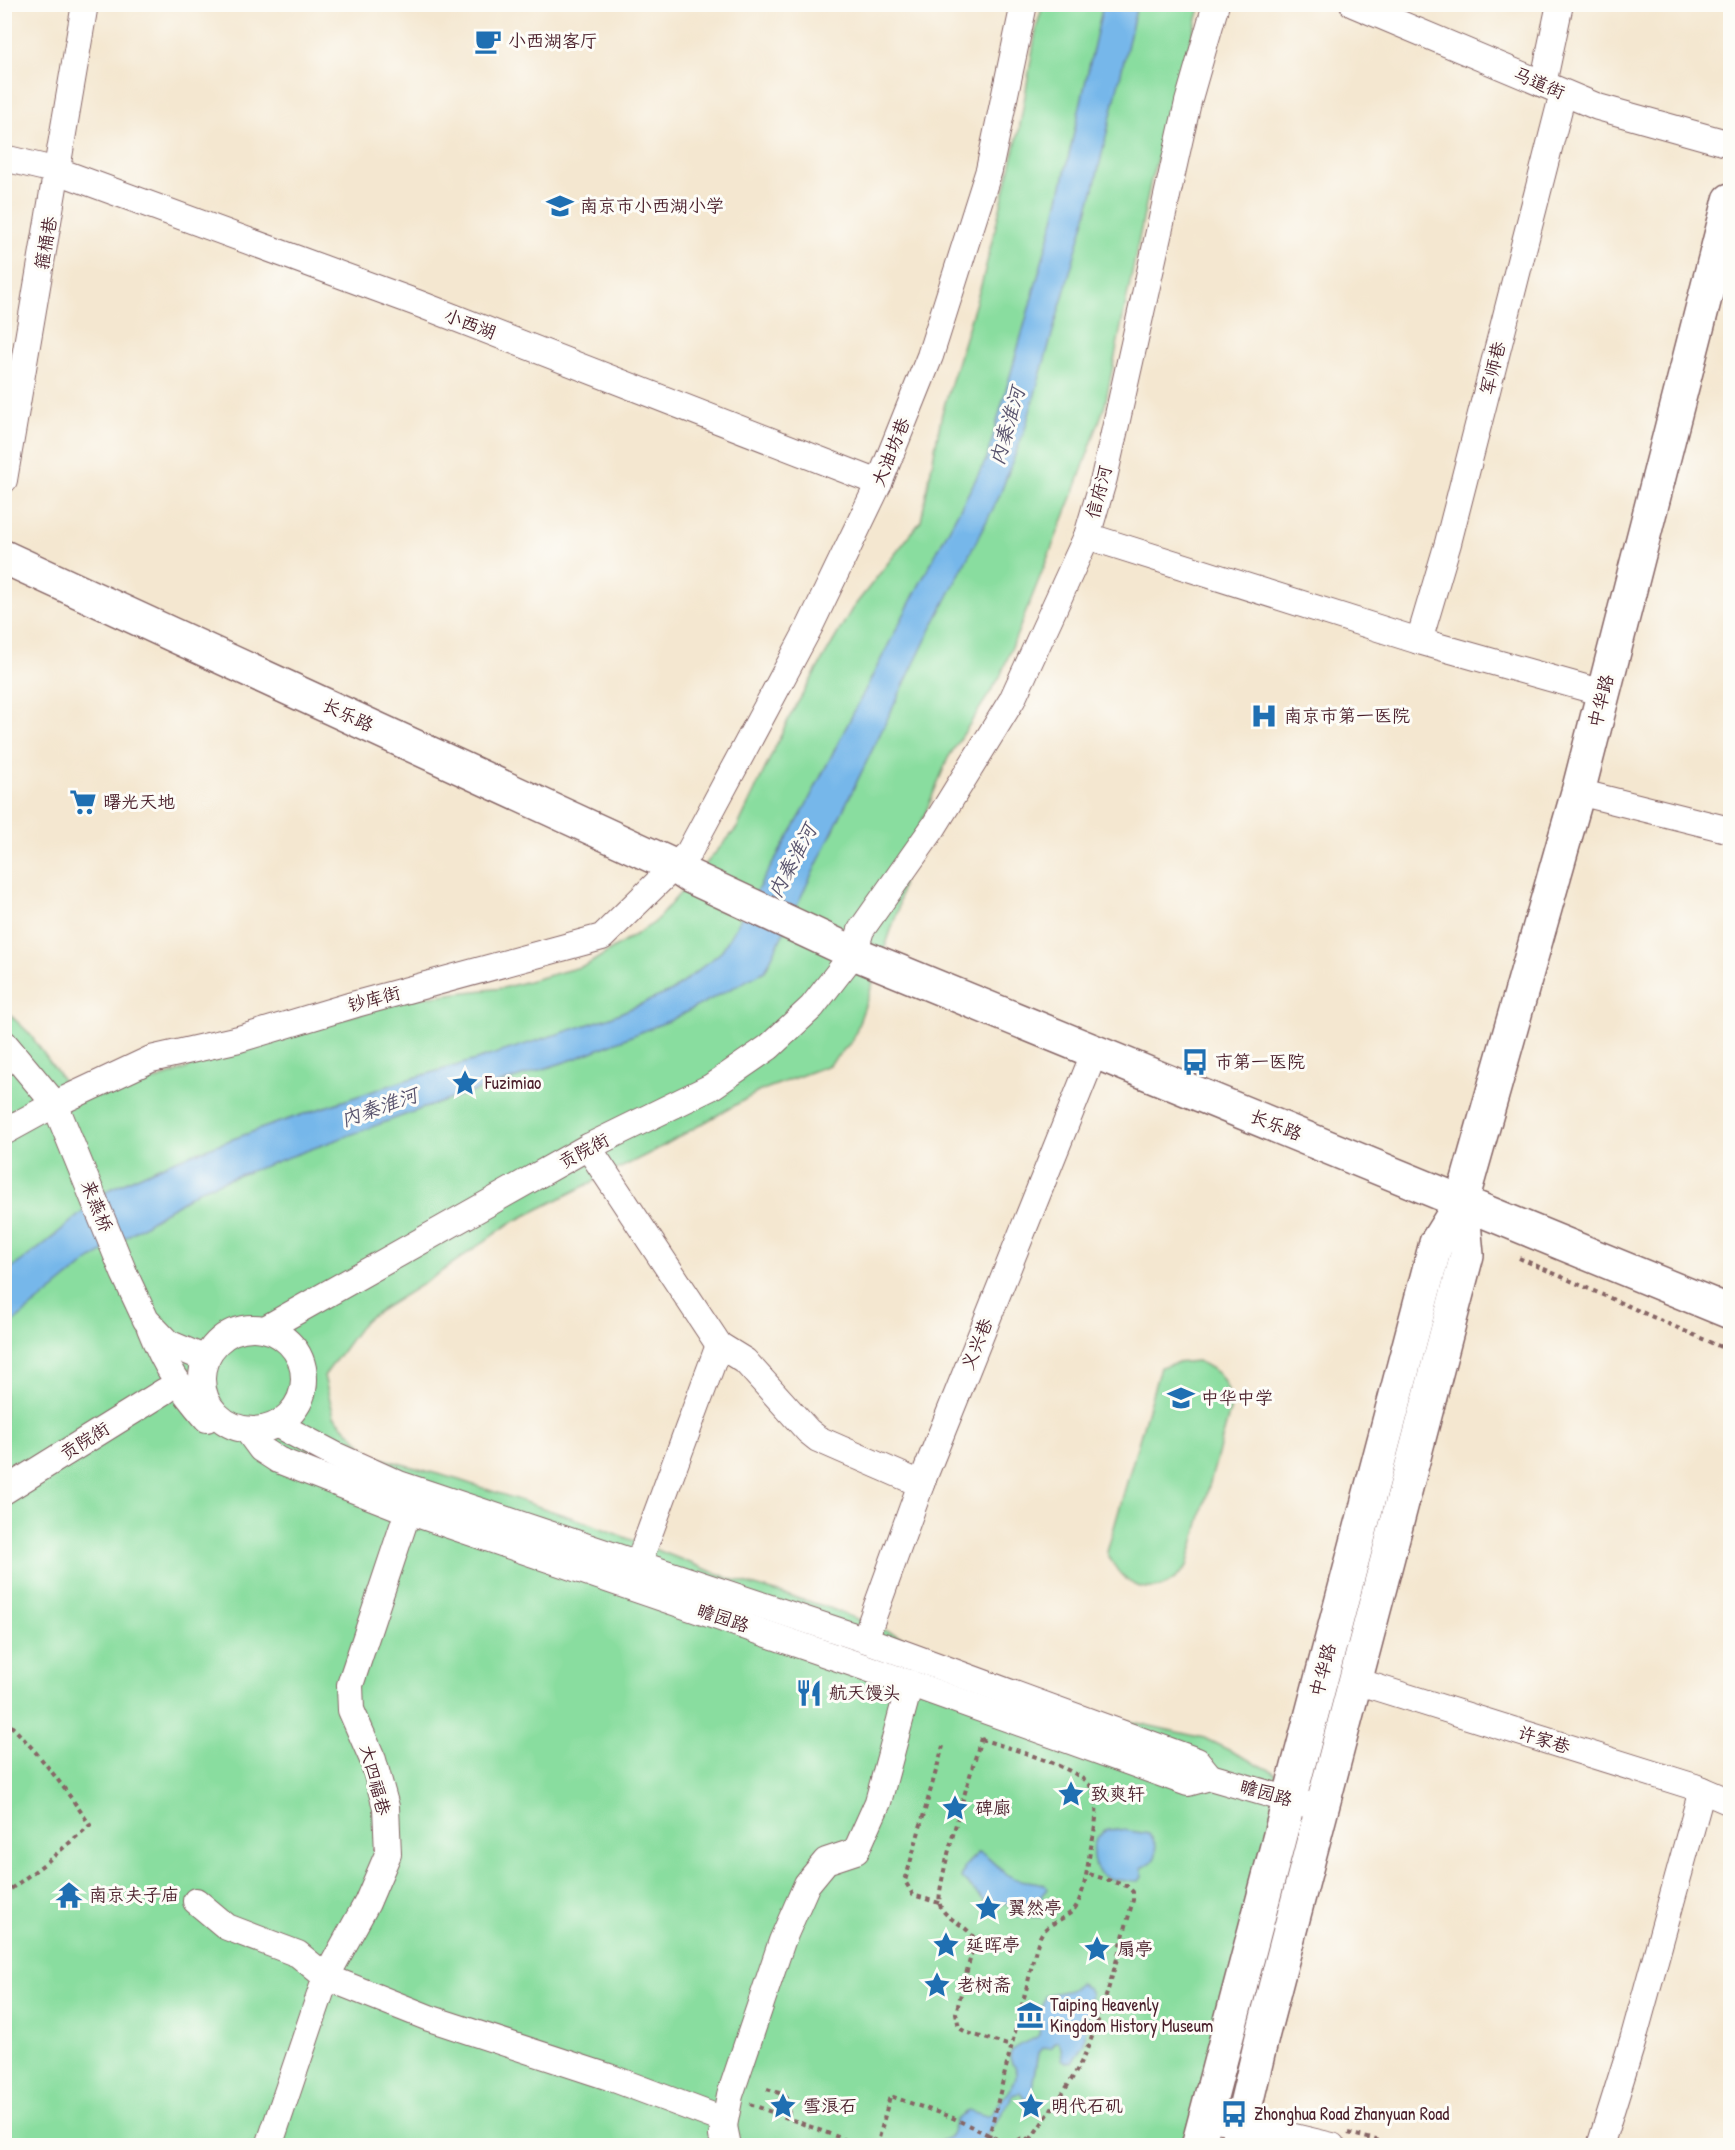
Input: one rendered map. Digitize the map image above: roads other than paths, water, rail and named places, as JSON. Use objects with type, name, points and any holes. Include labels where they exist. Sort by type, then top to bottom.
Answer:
[{"type":"main road","name":"中华路","points":[[1202,2131],[1436,1243],[1462,1201],[1578,792],[1731,200]]},
{"type":"main road","name":"长乐路","points":[[4,557],[823,938],[858,941],[1095,1051],[1731,1311]]},
{"type":"main road","name":"中华路","points":[[1239,2135],[1263,2033],[1467,1255],[1462,1201]]},
{"type":"street","name":"箍桶巷","points":[[4,480],[85,4]]},
{"type":"street","name":"大油坊巷","points":[[682,871],[689,852],[800,646],[879,483],[930,356],[989,170],[1024,4]]},
{"type":"street","name":"信府河","points":[[858,941],[933,828],[1012,700],[1088,536],[1104,478],[1188,102],[1216,4]]},
{"type":"street","name":"马道街","points":[[1353,4],[1598,108],[1731,144]]},
{"type":"street","name":"军师巷","points":[[1419,641],[1448,543],[1553,89],[1560,4]]},
{"type":"street","name":"小西湖","points":[[4,158],[58,171],[417,303],[879,483]]},
{"type":"street","points":[[1088,536],[1419,641],[1603,693]]},
{"type":"street","points":[[1578,792],[1731,830]]},
{"type":"street","name":"钞库街","points":[[4,1132],[55,1104],[151,1059],[239,1039],[356,1004],[602,937],[682,871]]},
{"type":"street","name":"贡院街","points":[[265,1329],[588,1148],[711,1087],[770,1047],[812,1007],[858,941]]},
{"type":"street","name":"来燕桥","points":[[4,1043],[55,1104],[124,1273],[147,1320]]},
{"type":"street","name":"义兴巷","points":[[868,1641],[921,1484],[1095,1051]]},
{"type":"street","points":[[588,1148],[719,1346],[745,1361],[808,1431],[818,1439],[921,1484]]},
{"type":"street","points":[[147,1320],[168,1343],[206,1359]]},
{"type":"street","points":[[147,1320],[163,1360],[178,1384],[209,1421],[244,1445],[278,1460]]},
{"type":"street","points":[[247,1328],[265,1329],[281,1336],[294,1347],[303,1363],[305,1381],[302,1398],[292,1414],[278,1425],[263,1430],[247,1430],[231,1426],[218,1417],[208,1404],[203,1390],[202,1374],[206,1359],[215,1344],[230,1333],[247,1328]]},
{"type":"street","points":[[638,1564],[719,1346]]},
{"type":"street","name":"贡院街","points":[[4,1491],[165,1391]]},
{"type":"street","name":"瞻园路","points":[[278,1425],[335,1455],[399,1484],[868,1641],[1197,1761],[1210,1777]]},
{"type":"street","name":"瞻园路","points":[[247,1430],[261,1449],[278,1460],[408,1511],[830,1655],[1188,1783],[1210,1777],[1322,1809]]},
{"type":"street","name":"大四福巷","points":[[270,2145],[326,1977],[367,1903],[388,1854],[386,1807],[374,1760],[351,1710],[350,1685],[408,1511]]},
{"type":"street","points":[[830,1655],[838,1655],[846,1647],[846,1638],[839,1631]]},
{"type":"street","points":[[864,1667],[855,1659],[855,1651],[860,1644],[868,1641]]},
{"type":"street","name":"许家巷","points":[[1356,1681],[1702,1790],[1731,1802]]},
{"type":"street","points":[[726,2130],[782,1941],[807,1884],[826,1861],[856,1851],[874,1812],[910,1683]]},
{"type":"street","points":[[1600,2145],[1633,2040],[1702,1790]]},
{"type":"street","points":[[196,1901],[227,1927],[298,1954],[326,1977],[429,2018],[620,2081],[718,2118],[726,2130]]},
{"type":"street","points":[[1202,2131],[1332,2145]]},
{"type":"water","name":"内秦淮河","points":[[1103,5],[1137,5],[1094,188],[1025,429],[999,497],[929,633],[765,971],[671,1020],[574,1059],[424,1108],[201,1189],[90,1260],[5,1329],[5,1273],[42,1246],[110,1189],[168,1163],[271,1125],[403,1081],[608,1018],[672,991],[721,952],[801,815],[987,458],[1056,212]]},
{"type":"water","points":[[1117,1829],[1149,1834],[1153,1839],[1157,1849],[1155,1858],[1142,1868],[1142,1877],[1139,1881],[1106,1877],[1100,1873],[1093,1860],[1097,1839],[1108,1830]]},
{"type":"water","points":[[979,1852],[1011,1877],[1045,1885],[1047,1889],[1041,1896],[1044,1913],[1041,1917],[1016,1916],[1008,1904],[986,1902],[961,1878],[965,1866]]},
{"type":"water","points":[[1079,1984],[1088,1988],[1091,1994],[1084,2043],[1072,2063],[1062,2059],[1058,2041],[1050,2048],[1042,2047],[1038,2053],[1033,2081],[1032,2105],[1029,2106],[1020,2093],[1012,2095],[1009,2103],[985,2137],[1000,2145],[932,2145],[950,2137],[956,2120],[967,2110],[991,2115],[1015,2080],[1016,2072],[1010,2059],[1011,2052],[1039,2035],[1041,2010],[1045,1996],[1070,1990]]},
{"type":"place","name":"小西湖客厅","points":[[488,41]]},
{"type":"place","name":"南京市小西湖小学","points":[[560,206]]},
{"type":"place","name":"南京市第一医院","points":[[1264,716]]},
{"type":"place","name":"曙光天地","points":[[83,802]]},
{"type":"place","name":"市第一医院","points":[[1195,1062]]},
{"type":"place","name":"Fuzimiao","points":[[465,1083]]},
{"type":"place","name":"中华中学","points":[[1181,1398]]},
{"type":"place","name":"航天馒头","points":[[809,1693]]},
{"type":"place","name":"致爽轩","points":[[1071,1794]]},
{"type":"place","name":"碑廊","points":[[955,1808]]},
{"type":"place","name":"南京夫子庙","points":[[69,1895]]},
{"type":"place","name":"翼然亭","points":[[988,1908]]},
{"type":"place","name":"延晖亭","points":[[946,1945]]},
{"type":"place","name":"扇亭","points":[[1097,1949]]},
{"type":"place","name":"老树斋","points":[[937,1985]]},
{"type":"place","name":"Taiping Heavenly Kingdom History Museum","points":[[1030,2015]]},
{"type":"place","name":"雪浪石","points":[[783,2106]]},
{"type":"place","name":"明代石矶","points":[[1031,2106]]},
{"type":"place","name":"Zhonghua Road Zhanyuan Road","points":[[1234,2114]]}]
